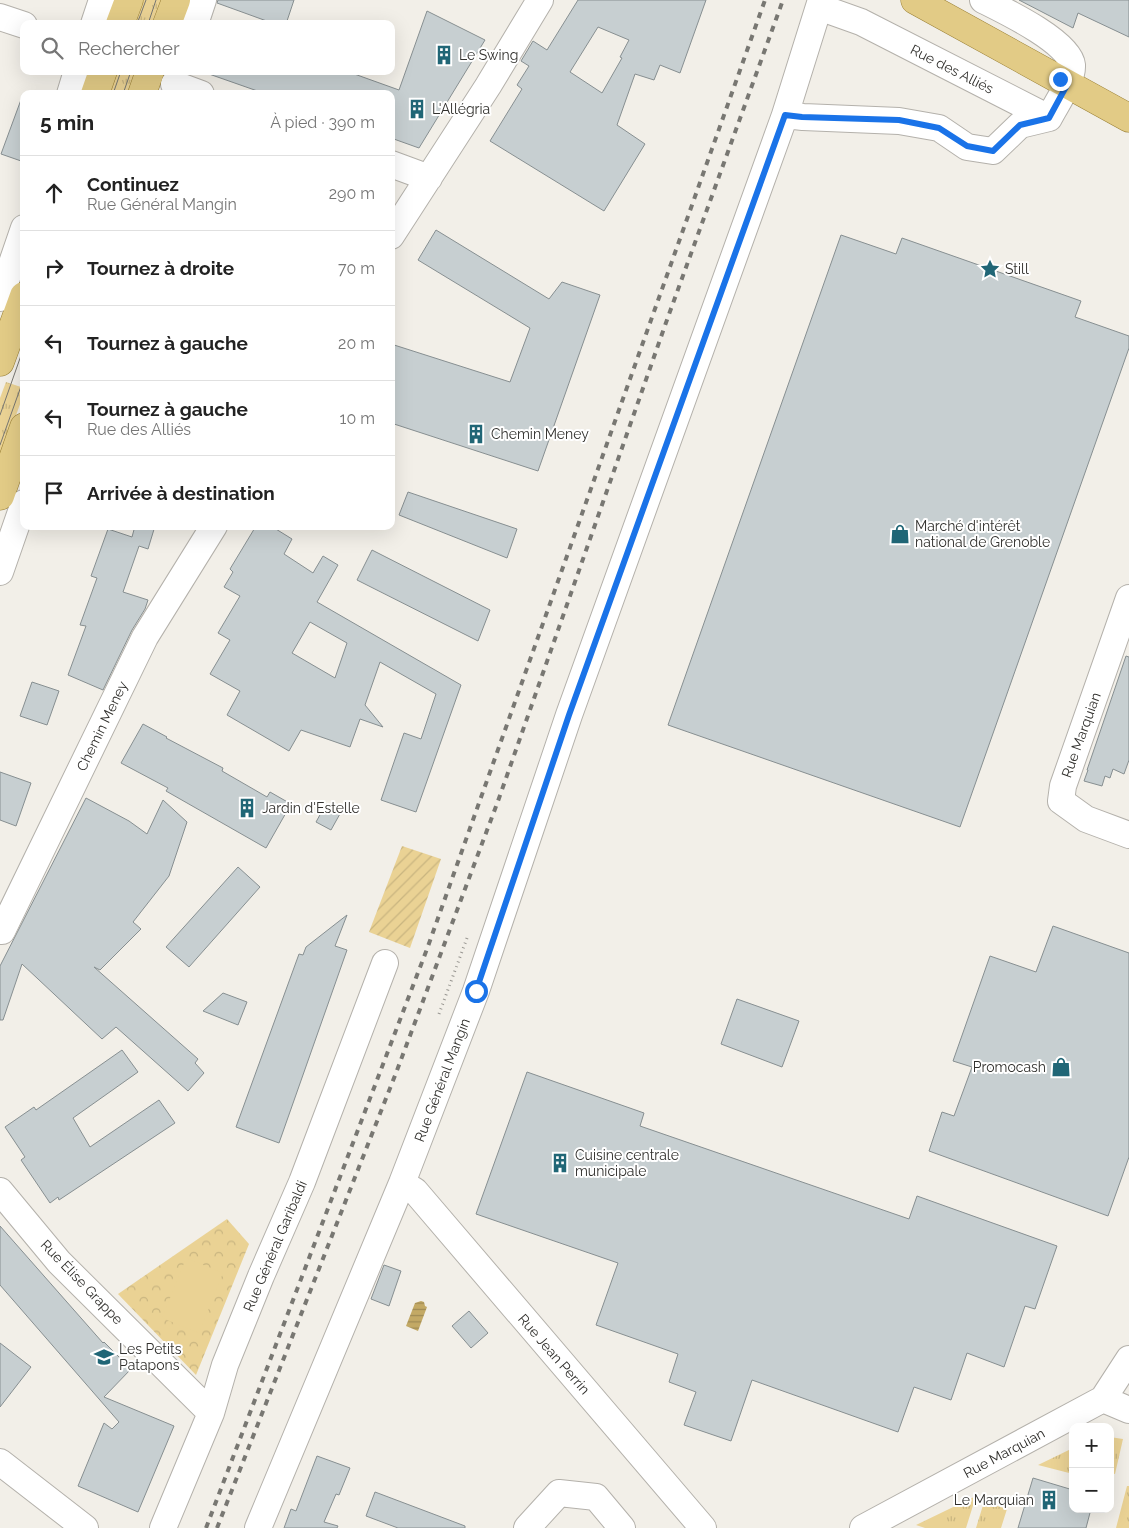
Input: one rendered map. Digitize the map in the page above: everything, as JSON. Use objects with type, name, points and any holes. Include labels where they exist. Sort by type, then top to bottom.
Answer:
[{"type":"main road","points":[[121,20],[128,0]]},
{"type":"main road","points":[[168,20],[176,0]]},
{"type":"main road","points":[[915,0],[1129,118]]},
{"type":"main road","points":[[96,90],[102,75]]},
{"type":"main road","points":[[143,90],[149,75]]},
{"type":"main road","points":[[3,342],[20,305]]},
{"type":"main road","points":[[0,496],[20,438]]},
{"type":"street","points":[[95,20],[102,0]]},
{"type":"street","points":[[196,20],[203,0]]},
{"type":"street","points":[[395,230],[540,0]]},
{"type":"street","points":[[785,115],[899,120],[939,128],[967,146],[993,151],[1020,125],[1049,118],[1068,83],[1072,65],[1063,50],[1036,28],[983,0]]},
{"type":"street","name":"Rue Général Mangin","points":[[258,1528],[402,1183],[476,991],[569,715],[785,115],[820,3]]},
{"type":"street","name":"Rue des Alliés","points":[[820,3],[1049,118]]},
{"type":"street","points":[[0,17],[20,24]]},
{"type":"street","points":[[71,90],[76,75]]},
{"type":"street","points":[[174,83],[191,90]]},
{"type":"street","points":[[395,165],[429,178]]},
{"type":"street","points":[[0,298],[20,240]]},
{"type":"street","points":[[0,572],[20,514]]},
{"type":"street","name":"Chemin Meney","points":[[0,931],[2,931],[145,638],[212,530]]},
{"type":"street","name":"Rue Marquian","points":[[1129,598],[1063,786],[1061,801],[1086,819],[1129,835]]},
{"type":"street","name":"Rue Général Garibaldi","points":[[163,1528],[211,1413],[225,1365],[302,1182],[385,963]]},
{"type":"street","name":"Rue Jean Perrin","points":[[402,1183],[415,1191],[703,1528]]},
{"type":"street","name":"Rue Élise Grappe","points":[[0,1191],[59,1262],[211,1413]]},
{"type":"street","name":"Rue Marquian","points":[[862,1528],[1103,1399],[1129,1360]]},
{"type":"street","points":[[1103,1399],[1129,1410]]},
{"type":"street","points":[[0,1462],[85,1528]]},
{"type":"street","points":[[527,1528],[559,1492],[596,1497],[622,1528]]},
{"type":"green space","points":[[141,0],[162,0],[155,20],[134,20]]},
{"type":"green space","points":[[115,75],[136,75],[130,90],[109,90]]},
{"type":"green space","points":[[6,382],[20,387],[20,404],[0,460],[0,398]]},
{"type":"green space","points":[[402,846],[441,859],[410,948],[369,932]]},
{"type":"green space","points":[[227,1219],[249,1244],[196,1375],[118,1294]]},
{"type":"green space","points":[[186,1258],[223,1273],[199,1333],[162,1318]]},
{"type":"green space","points":[[1114,1438],[1123,1439],[1114,1474]]},
{"type":"green space","points":[[1069,1450],[1069,1473],[1038,1465]]},
{"type":"green space","points":[[1127,1486],[1129,1486],[1129,1528],[1116,1528]]},
{"type":"green space","points":[[976,1496],[966,1528],[925,1528],[916,1525]]},
{"type":"green space","points":[[984,1502],[1007,1509],[1001,1528],[976,1528]]},
{"type":"shaded area","points":[[421,1301],[427,1307],[418,1331],[406,1326],[415,1303]]},
{"type":"building","points":[[218,0],[294,0],[287,20],[264,20],[217,3]]},
{"type":"building","points":[[578,0],[706,0],[680,73],[660,65],[654,80],[635,74],[617,125],[645,144],[604,211],[490,141],[522,89],[517,85],[529,66],[521,61],[533,41],[547,50]],"holes":[[[598,27],[629,40],[620,57],[622,58],[602,93],[570,72]]]},
{"type":"building","points":[[1019,0],[1129,0],[1129,37],[1078,13],[1073,28]]},
{"type":"building","points":[[427,11],[485,40],[419,148],[395,139],[395,90],[255,90],[212,75],[357,75],[399,90]]},
{"type":"building","points":[[20,102],[20,161],[1,154]]},
{"type":"building","points":[[436,230],[549,299],[562,282],[600,295],[538,471],[395,424],[395,345],[510,382],[530,328],[418,260]]},
{"type":"building","name":"Marché d'intérêt national de Grenoble","points":[[841,235],[896,254],[902,238],[1081,301],[1075,317],[1129,336],[1129,348],[960,827],[668,725]]},
{"type":"building","points":[[408,492],[517,529],[507,558],[399,515]]},
{"type":"building","points":[[108,530],[132,537],[134,530],[154,530],[148,549],[139,546],[123,592],[148,600],[103,690],[68,675],[86,626],[80,625],[97,578],[91,576]]},
{"type":"building","points":[[254,530],[277,530],[292,539],[284,554],[313,573],[323,556],[338,565],[317,602],[461,685],[416,812],[381,800],[404,733],[421,739],[436,694],[380,662],[365,705],[383,727],[360,719],[350,747],[301,730],[289,751],[227,715],[240,691],[210,674],[230,640],[218,633],[240,596],[224,587],[233,572],[230,569]],"holes":[[[310,622],[347,643],[335,678],[292,653]]]},
{"type":"building","points":[[372,550],[490,610],[478,641],[357,580]]},
{"type":"building","points":[[1126,656],[1129,657],[1129,760],[1124,774],[1113,769],[1110,778],[1105,776],[1102,786],[1084,781]]},
{"type":"building","points":[[32,682],[59,691],[47,725],[20,716]]},
{"type":"building","points":[[143,724],[223,768],[222,771],[267,797],[270,792],[291,804],[266,848],[166,791],[168,788],[121,763]]},
{"type":"building","points":[[0,772],[31,783],[16,826],[0,820]]},
{"type":"building","points":[[86,798],[129,821],[147,834],[163,800],[187,822],[169,876],[133,922],[141,929],[100,970],[94,967],[198,1059],[195,1063],[204,1073],[188,1091],[116,1027],[102,1039],[22,964],[3,1020],[0,1020],[0,966]]},
{"type":"building","points":[[326,804],[341,812],[331,830],[316,822]]},
{"type":"building","points":[[238,867],[260,887],[189,967],[166,947]]},
{"type":"building","points":[[347,915],[335,946],[347,950],[279,1143],[236,1127],[299,954],[303,955],[306,947]]},
{"type":"building","points":[[1053,926],[1129,953],[1129,1157],[1108,1216],[929,1151],[942,1112],[954,1116],[972,1067],[953,1061],[990,956],[1036,972]]},
{"type":"building","points":[[223,993],[247,1002],[238,1025],[203,1011]]},
{"type":"building","points":[[737,999],[799,1021],[782,1067],[721,1044]]},
{"type":"building","points":[[122,1050],[138,1072],[73,1118],[90,1147],[159,1100],[175,1123],[59,1200],[58,1197],[50,1203],[21,1160],[25,1157],[5,1127],[34,1107],[36,1110]]},
{"type":"building","points":[[527,1072],[644,1113],[640,1126],[909,1219],[917,1196],[1057,1246],[1035,1309],[1025,1306],[1004,1367],[967,1353],[951,1400],[914,1387],[898,1432],[752,1380],[731,1441],[684,1425],[696,1392],[669,1382],[678,1354],[596,1325],[618,1263],[476,1214]]},
{"type":"building","points":[[0,1226],[103,1343],[131,1369],[104,1397],[174,1426],[138,1512],[78,1486],[104,1423],[112,1429],[119,1422],[0,1285]]},
{"type":"building","points":[[384,1265],[401,1271],[389,1306],[371,1299]]},
{"type":"building","points":[[469,1311],[488,1333],[471,1348],[452,1326]]},
{"type":"building","points":[[0,1343],[31,1367],[0,1407]]},
{"type":"building","points":[[317,1456],[350,1468],[339,1495],[336,1494],[324,1522],[338,1526],[337,1528],[284,1528],[291,1509],[296,1511]]},
{"type":"building","name":"Le Marquian","points":[[1033,1478],[1069,1489],[1069,1513],[1090,1513],[1086,1528],[1018,1528]]},
{"type":"building","points":[[375,1492],[465,1526],[465,1528],[398,1528],[366,1516]]},
{"type":"tram line","points":[[138,20],[146,0]]},
{"type":"tram line","points":[[149,20],[156,0]]},
{"type":"tram line","points":[[114,90],[120,75]]},
{"type":"tram line","points":[[124,90],[130,75]]},
{"type":"tram line","points":[[0,415],[20,358]]},
{"type":"tram line","points":[[0,445],[20,389]]},
{"type":"railway","points":[[206,1528],[427,949],[765,0]]},
{"type":"railway","points":[[217,1528],[396,1073],[498,801],[668,317],[783,0]]},
{"type":"place","name":"Le Swing","points":[[444,55]]},
{"type":"place","name":"L'Allégria","points":[[417,109]]},
{"type":"place","name":"Still","points":[[990,269]]},
{"type":"place","name":"Chemin Meney","points":[[476,434]]},
{"type":"place","name":"Marché d'intérêt national de Grenoble","points":[[900,534]]},
{"type":"place","name":"Jardin d'Estelle","points":[[247,808]]},
{"type":"place","name":"Promocash","points":[[1061,1067]]},
{"type":"place","name":"Cuisine centrale municipale","points":[[560,1163]]},
{"type":"place","name":"Les Petits Patapons","points":[[104,1357]]},
{"type":"place","name":"Le Marquian","points":[[1049,1500]]},
{"type":"route","points":[[476,991],[569,715],[785,115],[899,120],[939,128],[967,146],[993,151],[1020,125],[1049,118],[1068,83],[1060,79]]}]
